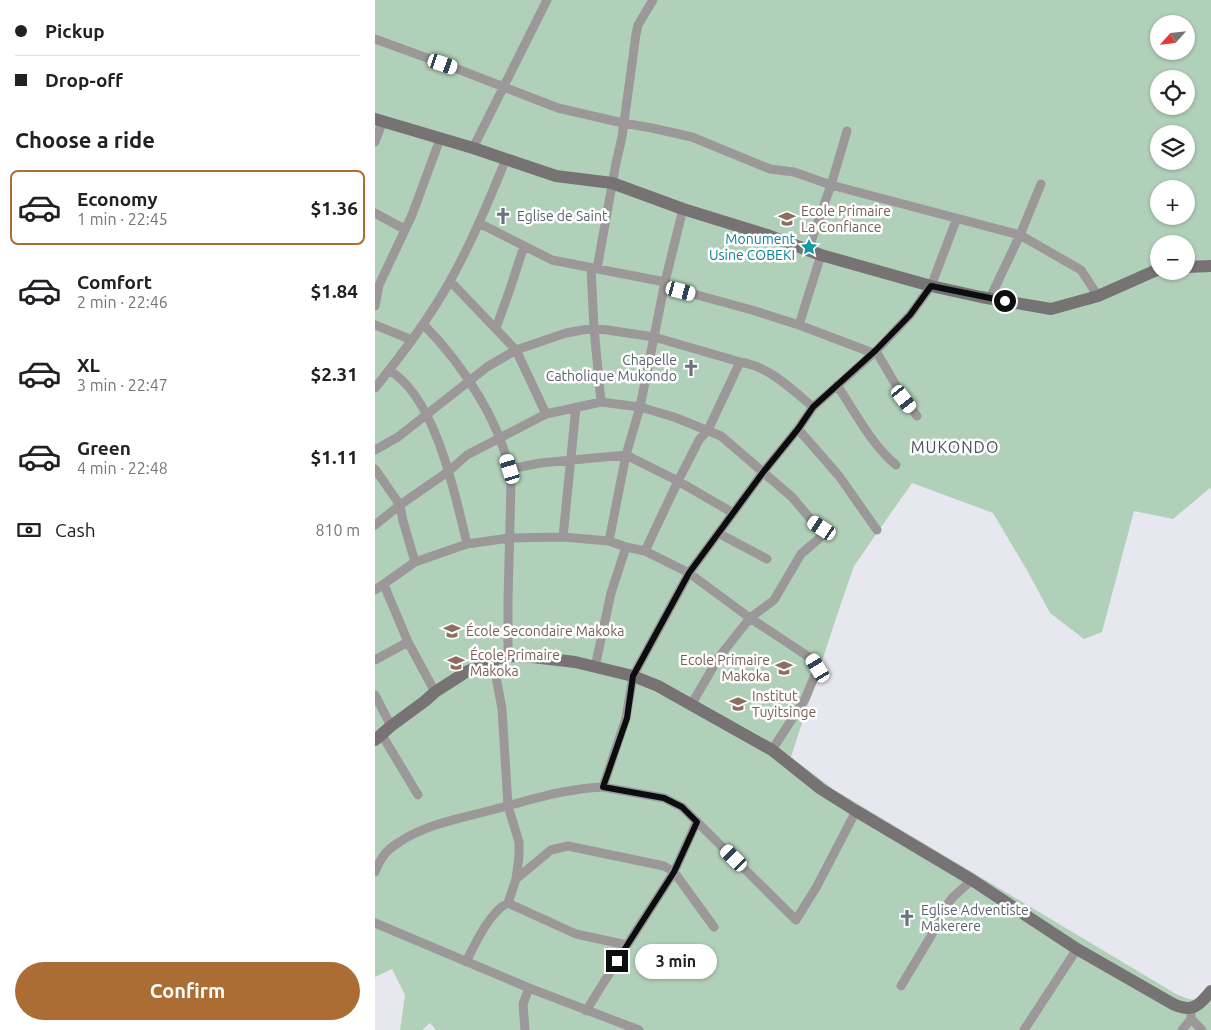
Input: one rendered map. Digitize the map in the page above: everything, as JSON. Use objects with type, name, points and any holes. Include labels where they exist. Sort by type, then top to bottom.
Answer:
[{"type":"street","points":[[473,148],[547,0]]},
{"type":"street","points":[[601,402],[594,328],[594,269],[622,137],[636,34],[649,1]]},
{"type":"street","points":[[375,39],[558,108],[692,137],[770,169],[794,172],[831,185],[1020,235],[1081,270],[1098,296]]},
{"type":"street","points":[[375,142],[379,120],[473,148],[556,176],[612,183],[821,255],[931,286],[1051,309],[1098,296],[1150,273]]},
{"type":"street","points":[[808,250],[831,185],[847,131]]},
{"type":"street","points":[[375,306],[379,285],[412,215],[440,139]]},
{"type":"street","points":[[375,388],[412,340],[450,281],[479,223],[506,159]]},
{"type":"street","points":[[990,298],[1020,235],[1041,184]]},
{"type":"street","points":[[609,540],[626,455],[640,408],[664,284],[683,209]]},
{"type":"street","points":[[375,213],[404,229]]},
{"type":"street","points":[[603,787],[627,718],[633,676],[689,573],[813,407],[875,352],[910,315],[931,286],[957,218]]},
{"type":"street","points":[[479,223],[552,260],[664,284],[799,325],[875,352],[904,399],[917,416]]},
{"type":"street","points":[[496,328],[511,289],[524,246]]},
{"type":"street","points":[[799,325],[821,255]]},
{"type":"street","points":[[1195,267],[1211,266]]},
{"type":"street","points":[[450,281],[515,350],[546,414]]},
{"type":"street","points":[[423,324],[444,345],[469,380],[500,438],[510,469],[508,656]]},
{"type":"street","points":[[375,325],[412,340]]},
{"type":"street","points":[[375,450],[397,437],[487,367],[515,350],[566,333],[594,328],[654,337],[740,362],[751,363],[780,380],[813,407]]},
{"type":"street","points":[[645,551],[678,481],[699,440],[708,430],[740,362]]},
{"type":"street","points":[[389,370],[399,376],[410,389],[426,414],[449,471],[467,544]]},
{"type":"street","points":[[837,384],[879,449],[896,465]]},
{"type":"street","points":[[375,525],[449,471],[467,455],[546,414],[601,402],[640,408],[674,417],[721,436],[792,497],[813,522],[822,528],[822,536],[801,554],[774,600],[750,618],[719,658],[691,705]]},
{"type":"street","points":[[563,537],[576,407]]},
{"type":"street","points":[[798,429],[839,476],[877,530]]},
{"type":"street","points":[[510,469],[540,463],[626,455],[678,481],[733,513]]},
{"type":"street","points":[[375,469],[400,505],[415,562]]},
{"type":"street","points":[[718,534],[767,559]]},
{"type":"street","points":[[375,590],[415,562],[467,544],[509,538],[563,537],[609,540],[626,547],[645,551],[689,573],[750,618],[812,659],[818,668],[805,699],[772,750]]},
{"type":"street","points":[[595,667],[611,593],[626,547]]},
{"type":"street","points":[[384,585],[408,642],[435,692]]},
{"type":"street","points":[[375,660],[408,642]]},
{"type":"street","points":[[383,734],[435,692],[466,672],[493,660],[508,656],[575,662],[633,676],[658,686],[772,750],[821,789],[856,811],[972,880],[1077,949],[1183,1008],[1191,1014],[1202,1030]]},
{"type":"street","points":[[466,962],[490,920],[500,907],[508,903],[516,879],[519,856],[519,842],[508,806],[502,709],[493,660]]},
{"type":"street","points":[[375,695],[383,734],[418,795]]},
{"type":"street","points":[[375,872],[387,851],[398,842],[423,830],[555,792],[603,787],[664,798],[682,807],[796,920],[817,886],[856,811]]},
{"type":"street","points":[[587,1011],[674,872],[697,822]]},
{"type":"street","points":[[516,879],[551,850],[568,846],[664,866],[674,872],[714,927]]},
{"type":"street","points":[[375,855],[387,851]]},
{"type":"street","points":[[901,986],[947,905],[972,880]]},
{"type":"street","points":[[508,903],[576,934],[627,945]]},
{"type":"street","points":[[375,923],[529,988],[639,1030]]},
{"type":"street","points":[[1024,1030],[1077,949]]},
{"type":"street","points":[[525,1030],[523,1004],[529,988]]},
{"type":"street","points":[[1182,1030],[1191,1014],[1211,991]]},
{"type":"green space","points":[[375,0],[1211,0],[1211,489],[1173,519],[1134,511],[1102,632],[1084,639],[1050,613],[993,513],[912,483],[854,566],[791,757],[833,789],[1176,994],[1187,999],[1196,1000],[1203,996],[1211,987],[1211,1030],[436,1030],[430,1023],[422,1030],[400,1030],[405,995],[392,969],[375,977]]},
{"type":"place","name":"Eglise de Saint","points":[[503,216]]},
{"type":"place","name":"Ecole Primaire La Confiance","points":[[787,219]]},
{"type":"place","name":"Monument Usine COBEKI","points":[[809,247]]},
{"type":"place","name":"Chapelle Catholique Mukondo","points":[[691,368]]},
{"type":"place","name":"École Secondaire Makoka","points":[[452,631]]},
{"type":"place","name":"École Primaire Makoka","points":[[456,663]]},
{"type":"place","name":"Ecole Primaire Makoka","points":[[784,668]]},
{"type":"place","name":"Institut Tuyitsinge","points":[[738,704]]},
{"type":"place","name":"Eglise Adventiste Makerere","points":[[907,918]]},
{"type":"district","name":"MUKONDO","points":[[955,447]]},
{"type":"route","points":[[617,961],[674,872],[697,822],[682,807],[664,798],[603,787],[627,718],[633,676],[689,573],[813,407],[876,350],[910,315],[931,286],[1005,301]]}]
